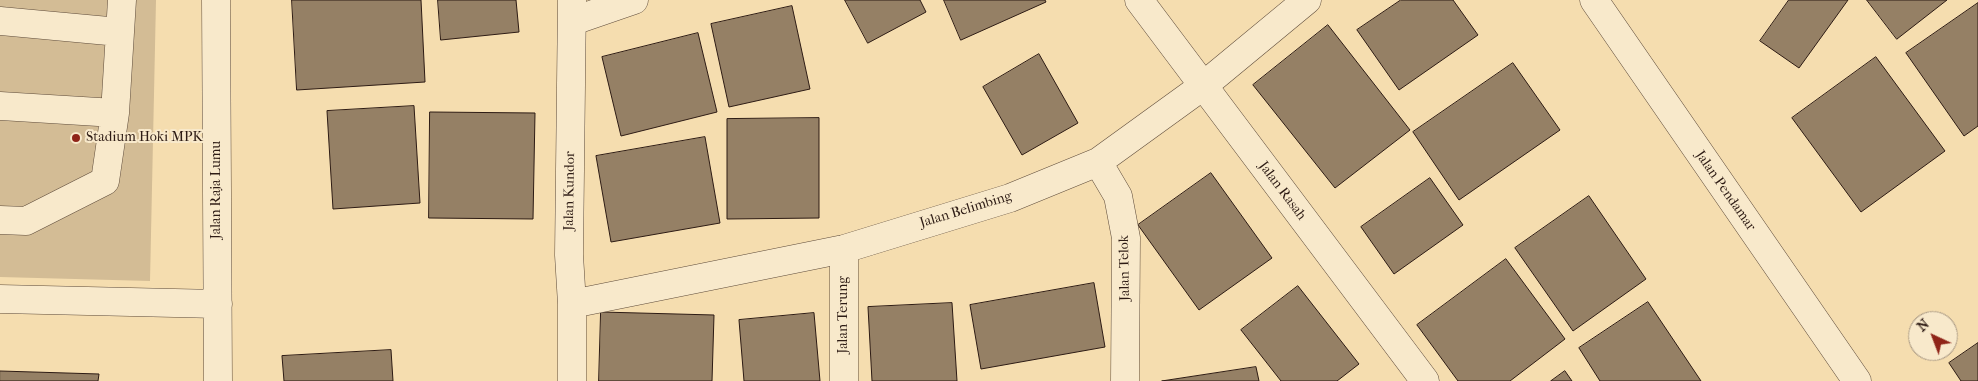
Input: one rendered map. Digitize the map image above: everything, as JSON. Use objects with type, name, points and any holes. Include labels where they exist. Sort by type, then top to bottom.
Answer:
[{"type":"street","points":[[0,20],[22,0]]},
{"type":"street","points":[[0,220],[26,221],[105,181],[115,113],[122,0]]},
{"type":"street","name":"Jalan Raja Lumu","points":[[216,0],[218,381]]},
{"type":"street","points":[[572,10],[634,0]]},
{"type":"street","name":"Jalan Rasah","points":[[1139,0],[1425,381]]},
{"type":"street","name":"Jalan Belimbing","points":[[572,304],[844,249],[1010,198],[1098,162],[1203,86],[1306,0]]},
{"type":"street","name":"Jalan Pendamar","points":[[1594,0],[1857,381]]},
{"type":"street","name":"Jalan Kundor","points":[[572,10],[569,255],[572,304],[572,381]]},
{"type":"street","points":[[0,20],[119,32]]},
{"type":"street","points":[[0,106],[115,113]]},
{"type":"street","name":"Jalan Telok","points":[[1098,162],[1118,196],[1126,238],[1125,381]]},
{"type":"street","name":"Jalan Terung","points":[[844,249],[844,381]]},
{"type":"street","points":[[0,299],[218,304]]},
{"type":"shaded area","name":"Stadium Hoki MPK","points":[[0,0],[156,0],[150,281],[0,277]]},
{"type":"building","points":[[292,0],[421,0],[425,82],[297,90]]},
{"type":"building","points":[[438,0],[516,0],[519,32],[441,40]]},
{"type":"building","points":[[845,0],[920,0],[926,12],[868,43]]},
{"type":"building","points":[[944,0],[1045,0],[1046,2],[961,40]]},
{"type":"building","points":[[1401,0],[1453,0],[1478,35],[1399,90],[1357,30]]},
{"type":"building","points":[[1789,0],[1848,0],[1799,68],[1760,41]]},
{"type":"building","points":[[1867,0],[1947,0],[1897,39]]},
{"type":"building","points":[[1978,3],[1978,126],[1964,136],[1906,53]]},
{"type":"building","points":[[792,6],[810,89],[729,107],[711,24]]},
{"type":"building","points":[[1328,25],[1410,130],[1335,188],[1253,85]]},
{"type":"building","points":[[698,33],[717,112],[621,136],[602,57]]},
{"type":"building","points":[[1039,54],[1078,123],[1022,155],[983,87]]},
{"type":"building","points":[[1876,57],[1945,151],[1861,212],[1792,118]]},
{"type":"building","points":[[1513,63],[1560,130],[1459,200],[1413,132]]},
{"type":"building","points":[[414,106],[420,203],[333,209],[327,111]]},
{"type":"building","points":[[430,112],[535,113],[533,219],[429,218]]},
{"type":"building","points":[[819,118],[819,218],[727,219],[727,119]]},
{"type":"building","points":[[705,137],[720,223],[611,242],[596,156]]},
{"type":"building","points":[[1211,173],[1272,258],[1199,310],[1138,225]]},
{"type":"building","points":[[1430,178],[1463,225],[1394,274],[1361,227]]},
{"type":"building","points":[[1589,196],[1646,279],[1573,331],[1515,248]]},
{"type":"building","points":[[1506,259],[1565,339],[1510,381],[1458,381],[1417,325]]},
{"type":"building","points":[[1094,283],[1105,347],[981,369],[970,305]]},
{"type":"building","points":[[1298,286],[1359,364],[1337,381],[1281,381],[1241,330]]},
{"type":"building","points":[[1648,302],[1701,381],[1600,381],[1579,348]]},
{"type":"building","points":[[952,303],[957,381],[872,381],[868,307]]},
{"type":"building","points":[[601,312],[714,315],[712,381],[599,381]]},
{"type":"building","points":[[814,313],[820,381],[744,381],[739,320]]},
{"type":"building","points":[[1978,343],[1978,381],[1961,381],[1949,363],[1958,361],[1958,357]]},
{"type":"building","points":[[391,350],[393,381],[284,381],[282,356]]},
{"type":"building","points":[[1256,367],[1259,381],[1162,381]]},
{"type":"building","points":[[0,371],[99,374],[98,381],[0,381]]},
{"type":"building","points":[[1565,371],[1572,381],[1551,381]]},
{"type":"place","name":"Stadium Hoki MPK","points":[[76,138]]}]
